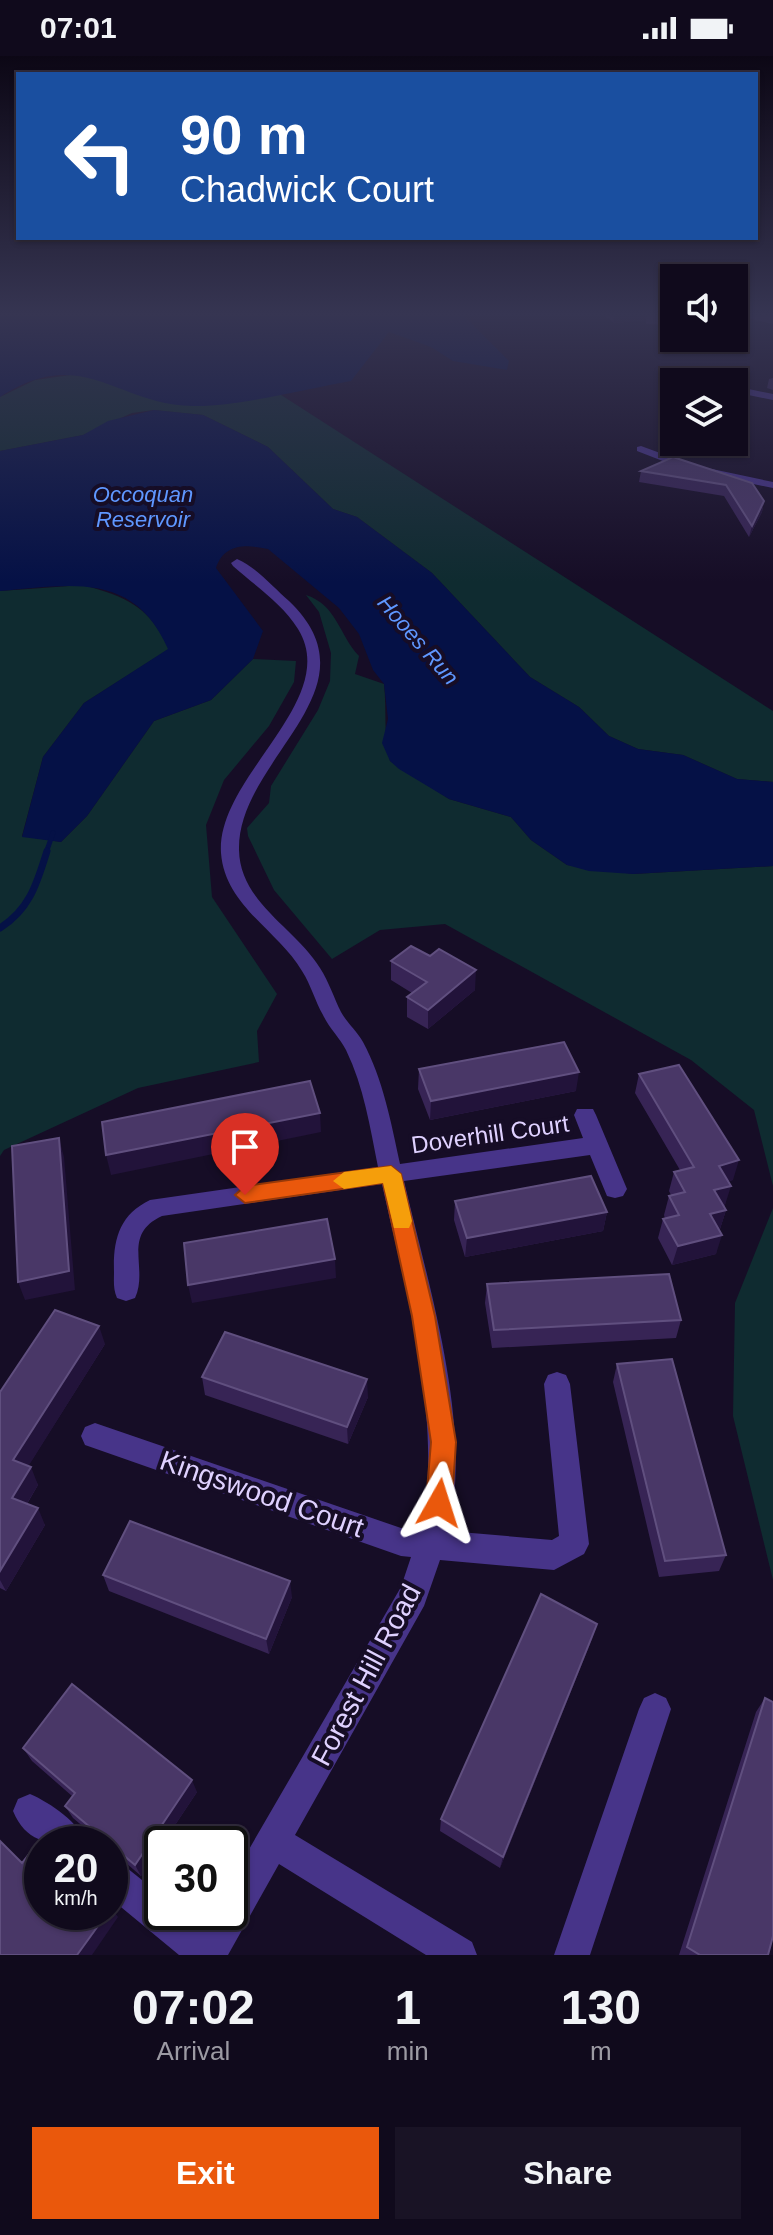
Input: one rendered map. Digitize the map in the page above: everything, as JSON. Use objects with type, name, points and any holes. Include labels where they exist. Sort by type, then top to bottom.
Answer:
[{"type":"street","points":[[641,449],[690,468],[773,485]]},
{"type":"street","name":"Forest Hill Road","points":[[208,1955],[392,1637],[413,1595],[431,1545],[443,1482],[444,1442],[423,1316],[377,1112],[353,1043],[335,1019],[305,961],[273,932],[253,906],[233,868],[230,833],[235,810],[295,717],[310,683],[314,654],[302,625],[237,563]]},
{"type":"street","points":[[585,1115],[615,1189]]},
{"type":"street","name":"Doverhill Court","points":[[126,1290],[128,1231],[144,1212],[597,1145]]},
{"type":"street","name":"Kingswood Court","points":[[95,1436],[401,1542],[554,1555],[574,1544],[557,1384]]},
{"type":"street","points":[[572,1955],[655,1709]]},
{"type":"street","points":[[30,1811],[49,1826]]},
{"type":"street","points":[[274,1841],[459,1955]]},
{"type":"street","points":[[128,1891],[208,1955]]},
{"type":"green space","points":[[0,405],[296,405],[773,711],[773,782],[737,779],[683,755],[638,749],[609,736],[579,707],[530,677],[432,573],[357,517],[333,509],[268,447],[203,415],[154,410],[132,413],[83,435],[0,451]]},
{"type":"green space","points":[[83,585],[135,605],[153,623],[169,649],[84,703],[43,757],[22,836],[61,842],[87,816],[154,721],[211,700],[253,659],[296,661],[294,682],[269,726],[224,780],[206,825],[212,897],[277,994],[257,1031],[259,1062],[138,1088],[4,1150],[0,1156],[0,591]]},
{"type":"green space","points":[[306,595],[325,606],[359,656],[355,674],[384,684],[390,761],[449,799],[511,817],[531,840],[567,865],[633,874],[773,866],[773,1186],[754,1110],[691,1060],[445,924],[380,930],[332,959],[274,890],[247,828],[269,803],[271,786],[318,710],[330,681],[331,653],[319,612]]},
{"type":"green space","points":[[773,1208],[773,1580],[733,1416],[735,1303]]},
{"type":"water","points":[[181,405],[222,405],[211,406]]},
{"type":"water","name":"Occoquan Reservoir","points":[[154,410],[203,415],[268,447],[333,509],[357,517],[432,573],[530,677],[579,707],[609,736],[638,749],[683,755],[737,779],[773,782],[773,866],[633,874],[589,871],[567,865],[531,840],[511,817],[449,799],[399,769],[390,761],[382,743],[388,719],[384,684],[373,670],[359,634],[339,608],[268,549],[251,546],[230,550],[216,568],[263,631],[253,659],[211,700],[154,721],[87,816],[61,842],[22,837],[43,757],[84,703],[168,649],[154,624],[137,606],[119,595],[98,588],[75,586],[0,591],[0,451],[83,435],[108,421]]},
{"type":"building","points":[[673,457],[752,483],[764,501],[752,526],[726,485],[641,471]]},
{"type":"building","points":[[411,946],[430,956],[439,949],[476,970],[428,1010],[407,997],[427,982],[391,961]]},
{"type":"building","points":[[564,1042],[579,1072],[431,1101],[419,1069]]},
{"type":"building","points":[[679,1065],[739,1160],[719,1166],[731,1186],[714,1190],[726,1210],[710,1214],[722,1235],[678,1246],[663,1219],[679,1215],[669,1196],[685,1192],[674,1172],[694,1167],[639,1074]]},
{"type":"building","points":[[310,1081],[320,1113],[106,1155],[102,1122]]},
{"type":"building","points":[[59,1138],[69,1271],[18,1282],[12,1146]]},
{"type":"building","points":[[591,1176],[607,1212],[467,1238],[455,1201]]},
{"type":"building","points":[[327,1219],[335,1259],[188,1285],[184,1243]]},
{"type":"building","points":[[669,1274],[681,1320],[494,1330],[487,1284]]},
{"type":"building","points":[[55,1310],[99,1326],[13,1460],[31,1467],[12,1498],[38,1508],[0,1571],[0,1392]]},
{"type":"building","points":[[225,1332],[367,1379],[347,1427],[202,1377]]},
{"type":"building","points":[[672,1359],[726,1555],[665,1561],[617,1364]]},
{"type":"building","points":[[130,1521],[290,1581],[266,1639],[103,1575]]},
{"type":"building","points":[[541,1594],[597,1624],[503,1857],[441,1819]]},
{"type":"building","points":[[72,1684],[192,1780],[161,1826],[144,1826],[144,1852],[135,1865],[128,1859],[128,1826],[89,1826],[65,1806],[75,1793],[23,1748]]},
{"type":"building","points":[[765,1698],[773,1702],[773,1936],[768,1955],[700,1955],[687,1947]]},
{"type":"building","points":[[0,1841],[22,1863],[24,1860],[24,1930],[95,1930],[77,1955],[0,1955]]},
{"type":"waterway","points":[[46,853],[53,833]]},
{"type":"waterway","points":[[0,928],[25,904],[36,884],[47,851]]},
{"type":"slow traffic","points":[[344,1181],[391,1174],[402,1221]]},
{"type":"route","points":[[245,1195],[391,1174],[423,1316],[444,1442],[439,1503]]},
{"type":"water label","name":"Hooes Run","points":[[418,640]]}]
